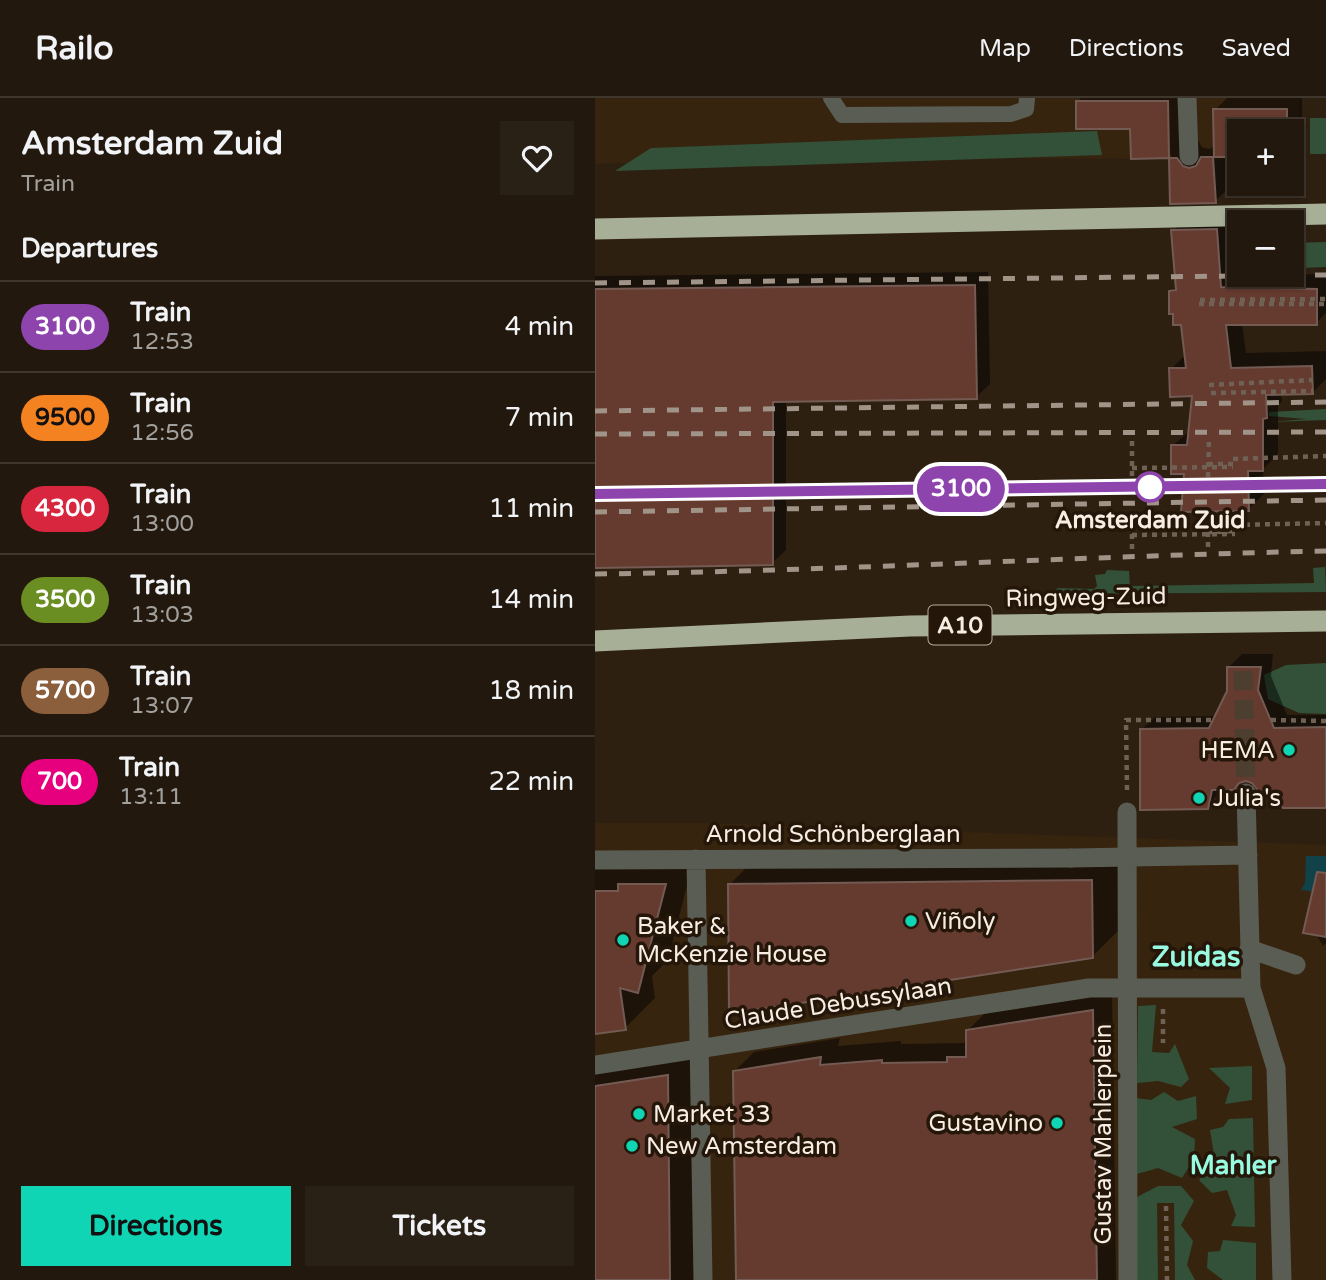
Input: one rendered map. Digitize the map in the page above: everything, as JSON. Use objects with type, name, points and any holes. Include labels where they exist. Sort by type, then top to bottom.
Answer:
[{"type":"highway","points":[[595,229],[1326,214]]},
{"type":"highway","name":"Ringweg-Zuid","points":[[595,641],[910,626],[1326,621]]},
{"type":"street","points":[[1188,98],[1189,156]]},
{"type":"street","points":[[1246,793],[1251,988],[1276,1068],[1282,1280]]},
{"type":"street","name":"Gustav Mahlerplein","points":[[1127,812],[1128,1280]]},
{"type":"street","points":[[1128,857],[1248,855]]},
{"type":"street","name":"Arnold Schönberglaan","points":[[595,860],[1128,857]]},
{"type":"street","points":[[696,859],[703,1280]]},
{"type":"street","points":[[1249,949],[1296,965]]},
{"type":"street","name":"Gustav Mahlerplein","points":[[1089,988],[1251,988]]},
{"type":"street","name":"Claude Debussylaan","points":[[595,1065],[1089,988]]},
{"type":"lane","points":[[831,98],[842,115],[1011,114],[1026,108],[1027,98]]},
{"type":"path","points":[[1326,299],[1200,302],[1326,304]]},
{"type":"path","points":[[1209,385],[1312,380]]},
{"type":"path","points":[[1211,393],[1313,391]]},
{"type":"path","points":[[1208,477],[1209,439]]},
{"type":"path","points":[[1132,440],[1132,479]]},
{"type":"path","points":[[1132,468],[1326,456]]},
{"type":"path","points":[[1208,464],[1233,463]]},
{"type":"path","points":[[1132,510],[1132,549]]},
{"type":"path","points":[[1208,510],[1208,547]]},
{"type":"path","points":[[1235,524],[1326,523]]},
{"type":"path","points":[[1132,535],[1235,533],[1207,532]]},
{"type":"path","points":[[1127,812],[1126,720],[1213,720]]},
{"type":"path","points":[[1271,720],[1326,721]]},
{"type":"path","points":[[1163,1012],[1163,1043]]},
{"type":"path","points":[[1166,1206],[1167,1280]]},
{"type":"shaded area","points":[[595,98],[1299,98],[1299,119],[1227,119],[1227,160],[797,156],[595,164]]},
{"type":"shaded area","points":[[595,823],[704,823],[1326,845],[1326,1280],[595,1280]]},
{"type":"green space","points":[[1310,118],[1326,118],[1326,154],[1310,154]]},
{"type":"green space","points":[[1097,131],[1102,155],[615,171],[651,148]]},
{"type":"green space","points":[[1326,242],[1326,267],[1304,268],[1304,243]]},
{"type":"green space","points":[[1326,409],[1326,420],[1269,422],[1306,419],[1269,416],[1269,412]]},
{"type":"green space","points":[[1325,561],[1326,592],[1051,594],[1058,588],[1094,589],[1097,586],[1095,575],[1105,574],[1107,570],[1129,571],[1130,586],[1314,583],[1313,568],[1325,567]]},
{"type":"green space","points":[[1326,663],[1326,714],[1299,713],[1268,699],[1264,675],[1286,665]]},
{"type":"green space","points":[[1156,1005],[1152,1052],[1169,1053],[1175,1044],[1189,1079],[1181,1087],[1158,1081],[1137,1083],[1138,1006]]},
{"type":"green space","points":[[1252,1066],[1252,1100],[1225,1104],[1230,1088],[1209,1068]]},
{"type":"green space","points":[[1164,1092],[1178,1101],[1196,1096],[1197,1119],[1172,1127],[1195,1139],[1194,1159],[1182,1178],[1158,1168],[1137,1174],[1136,1098],[1151,1100]]},
{"type":"green space","points":[[1253,1118],[1255,1227],[1231,1226],[1236,1215],[1227,1190],[1212,1193],[1199,1180],[1214,1154],[1210,1130],[1223,1127],[1229,1119]]},
{"type":"green space","points":[[1158,1186],[1181,1186],[1194,1201],[1181,1225],[1193,1241],[1187,1265],[1195,1280],[1175,1280],[1174,1203],[1157,1203],[1158,1280],[1137,1280],[1137,1197]]},
{"type":"green space","points":[[1223,1240],[1256,1243],[1256,1280],[1223,1280],[1207,1268],[1208,1252],[1220,1251]]},
{"type":"water","points":[[1306,856],[1326,856],[1326,893],[1301,890],[1305,883]]},
{"type":"building","points":[[1076,101],[1168,101],[1169,158],[1131,159],[1130,129],[1076,129]]},
{"type":"building","points":[[1213,109],[1287,109],[1287,119],[1227,119],[1227,157],[1214,157]]},
{"type":"building","points":[[1201,157],[1213,157],[1216,203],[1170,204],[1169,158],[1177,158],[1183,166],[1189,168],[1196,166]]},
{"type":"building","points":[[1217,229],[1221,287],[1317,289],[1317,325],[1226,325],[1231,368],[1312,366],[1313,394],[1266,395],[1263,471],[1248,471],[1249,511],[1181,512],[1184,474],[1171,474],[1171,445],[1187,445],[1192,396],[1170,397],[1169,368],[1186,368],[1181,325],[1173,325],[1173,314],[1169,314],[1169,291],[1176,290],[1171,230]]},
{"type":"building","points":[[975,285],[977,399],[773,402],[773,565],[595,568],[595,289]]},
{"type":"building","points":[[1227,667],[1261,667],[1258,690],[1274,728],[1326,727],[1326,808],[1283,808],[1274,791],[1258,791],[1252,783],[1246,781],[1239,783],[1234,790],[1212,790],[1208,809],[1140,810],[1140,729],[1209,728],[1227,691]]},
{"type":"building","points":[[1317,872],[1326,873],[1326,937],[1303,933]]},
{"type":"building","name":"Viñoly","points":[[1092,880],[1093,958],[729,1014],[728,884]]},
{"type":"building","name":"Baker & McKenzie House","points":[[618,884],[666,884],[638,993],[620,988],[626,1030],[595,1034],[595,891],[618,891]]},
{"type":"building","points":[[1093,1010],[1097,1280],[736,1280],[733,1071],[821,1057],[820,1065],[882,1060],[882,1063],[947,1062],[947,1057],[966,1057],[966,1030]]},
{"type":"building","name":"New Amsterdam","points":[[668,1075],[670,1280],[595,1280],[595,1086]]},
{"type":"tunnel","points":[[1243,671],[1246,793]]},
{"type":"railway","points":[[595,283],[1326,275]]},
{"type":"railway","points":[[595,411],[1326,402]]},
{"type":"railway","points":[[595,434],[1326,432]]},
{"type":"railway","points":[[595,494],[1326,484]]},
{"type":"railway","points":[[595,512],[1326,500]]},
{"type":"railway","points":[[595,574],[1326,551]]},
{"type":"train","name":"3100","points":[[595,494],[1326,484]]},
{"type":"place","name":"Amsterdam Zuid","points":[[1150,487]]},
{"type":"place","name":"HEMA","points":[[1289,750]]},
{"type":"place","name":"Julia's","points":[[1199,798]]},
{"type":"place","name":"Viñoly","points":[[911,921]]},
{"type":"place","name":"Baker & McKenzie House","points":[[623,940]]},
{"type":"place","name":"Market 33","points":[[639,1114]]},
{"type":"place","name":"Gustavino","points":[[1057,1123]]},
{"type":"place","name":"New Amsterdam","points":[[632,1146]]},
{"type":"district","name":"Zuidas","points":[[1196,956]]},
{"type":"district","name":"Mahler","points":[[1233,1165]]}]
